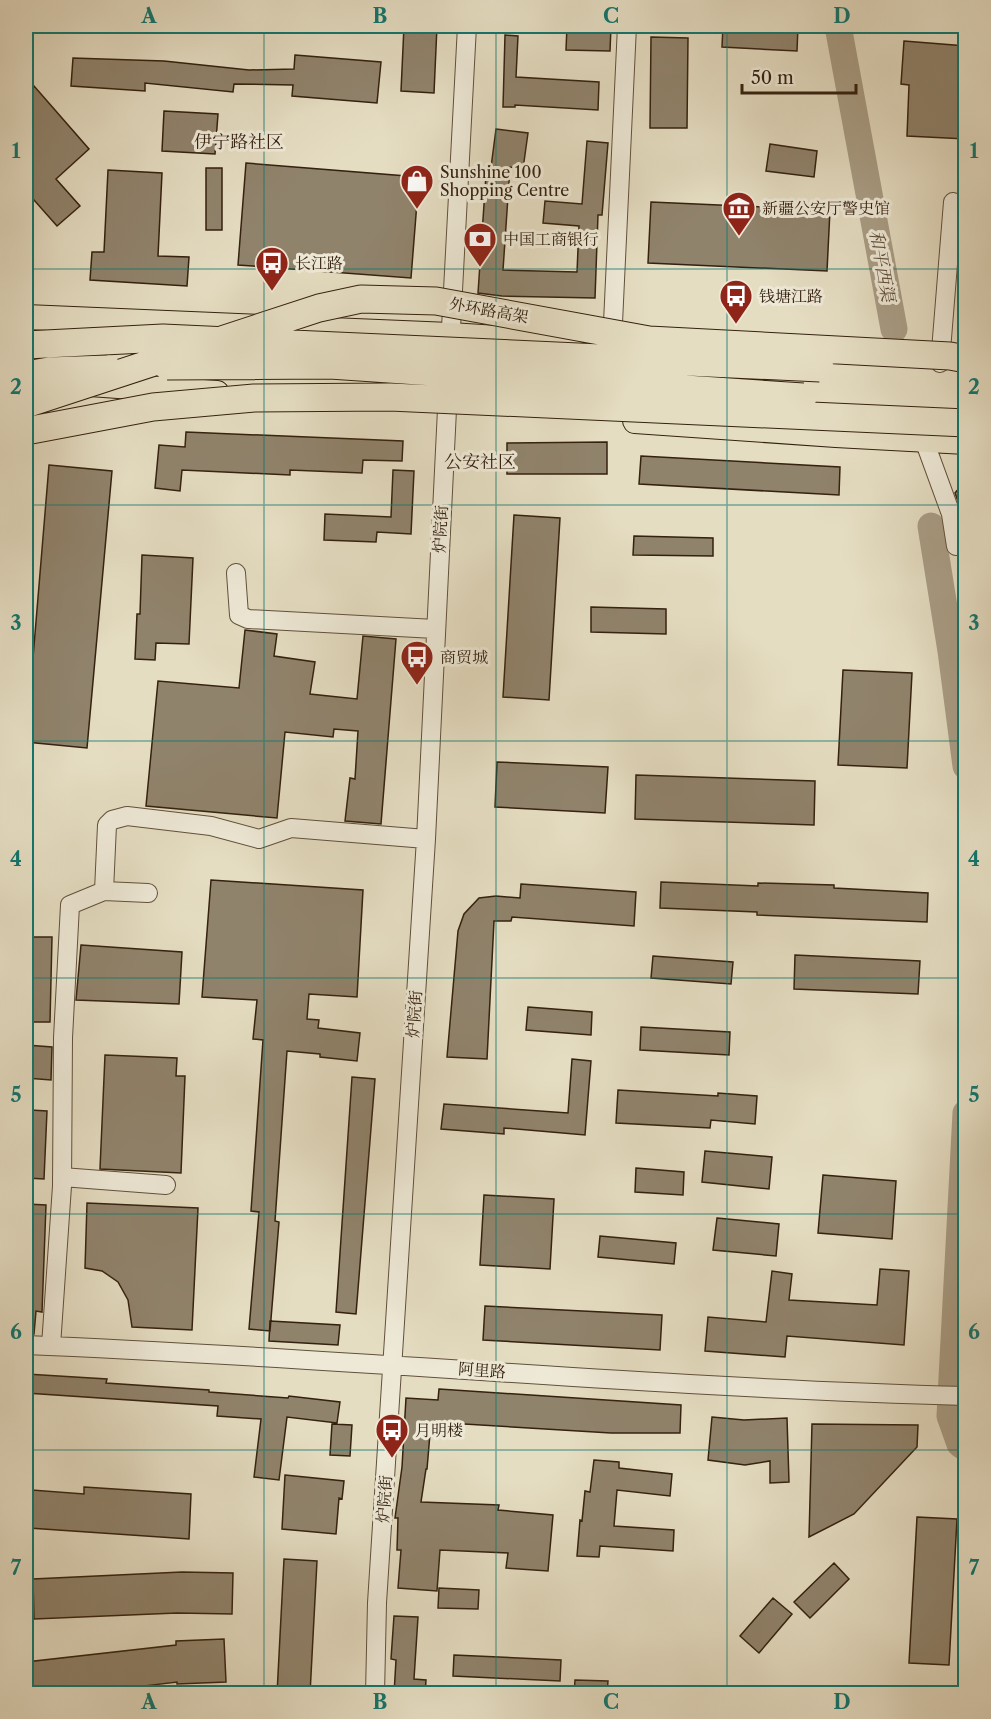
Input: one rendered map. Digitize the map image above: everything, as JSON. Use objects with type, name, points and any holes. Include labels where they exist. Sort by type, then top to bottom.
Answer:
[{"type":"highway","name":"外环路高架","points":[[26,404],[319,309],[361,299],[436,301],[649,340],[938,356],[953,361]]},
{"type":"highway","points":[[26,345],[163,338],[966,375]]},
{"type":"highway","points":[[26,374],[180,365],[330,365],[966,409]]},
{"type":"highway","points":[[26,431],[153,407],[254,398],[390,397],[966,423]]},
{"type":"main road","points":[[26,317],[450,334],[612,346],[953,361],[966,365]]},
{"type":"main road","points":[[26,374],[100,386],[966,442]]},
{"type":"street","name":"炉院街","points":[[375,1694],[377,1603],[426,839],[466,26]]},
{"type":"street","points":[[612,346],[627,26]]},
{"type":"street","points":[[953,361],[954,202]]},
{"type":"street","points":[[924,440],[951,514],[956,546]]},
{"type":"street","points":[[236,573],[239,615],[248,620],[435,629]]},
{"type":"street","points":[[104,891],[107,825],[112,820],[127,816],[211,826],[260,840],[291,828],[426,839]]},
{"type":"street","points":[[51,1346],[62,1177],[63,1038],[70,905],[104,891],[148,893]]},
{"type":"street","points":[[62,1177],[166,1185]]},
{"type":"street","name":"阿里路","points":[[26,1345],[392,1364],[675,1384],[964,1396]]},
{"type":"building","points":[[404,26],[437,26],[434,93],[401,91]]},
{"type":"building","points":[[567,26],[611,26],[610,51],[566,50]]},
{"type":"building","points":[[723,26],[798,26],[797,51],[722,47]]},
{"type":"building","points":[[505,35],[518,36],[516,77],[599,82],[598,110],[515,105],[515,107],[503,107]]},
{"type":"building","points":[[651,37],[688,38],[687,128],[650,128]]},
{"type":"building","points":[[904,41],[966,46],[966,139],[907,136],[909,85],[901,84]]},
{"type":"building","points":[[295,55],[381,62],[377,103],[292,96],[293,85],[234,84],[233,92],[145,83],[145,91],[71,86],[73,58],[164,61],[249,70],[294,69]]},
{"type":"building","points":[[34,86],[89,149],[56,179],[80,206],[57,226],[26,191],[26,93]]},
{"type":"building","points":[[164,111],[218,114],[215,154],[162,151]]},
{"type":"building","points":[[496,129],[528,133],[523,169],[510,167],[503,270],[577,272],[579,226],[543,223],[545,201],[582,204],[587,141],[608,143],[602,215],[598,215],[595,298],[502,296],[478,293],[486,175],[490,175]]},
{"type":"building","points":[[770,144],[817,151],[814,177],[766,171]]},
{"type":"building","points":[[246,163],[419,177],[411,278],[238,265]]},
{"type":"building","points":[[206,168],[222,168],[222,230],[206,230]]},
{"type":"building","points":[[108,170],[162,173],[158,256],[189,257],[187,286],[90,280],[92,252],[104,252]]},
{"type":"building","name":"新疆公安厅警史馆","points":[[651,202],[830,210],[827,271],[648,263]]},
{"type":"building","points":[[186,432],[403,441],[402,461],[363,460],[362,473],[290,470],[290,475],[182,470],[180,491],[155,488],[159,445],[185,447]]},
{"type":"building","points":[[607,442],[607,474],[507,474],[507,443]]},
{"type":"building","points":[[641,456],[840,467],[839,495],[639,484]]},
{"type":"building","points":[[49,465],[112,471],[87,748],[26,742]]},
{"type":"building","points":[[393,470],[414,471],[411,534],[377,532],[376,542],[324,540],[325,514],[391,517]]},
{"type":"building","points":[[966,480],[966,513],[960,507],[955,493]]},
{"type":"building","points":[[514,515],[560,518],[549,700],[503,697]]},
{"type":"building","points":[[634,536],[713,538],[713,556],[633,555]]},
{"type":"building","points":[[142,555],[193,558],[189,644],[156,643],[155,660],[135,659],[137,614],[140,614]]},
{"type":"building","points":[[591,607],[666,609],[666,634],[591,632]]},
{"type":"building","points":[[245,630],[277,634],[274,656],[315,662],[310,694],[357,699],[363,636],[396,639],[381,824],[345,821],[350,778],[355,779],[358,731],[334,729],[333,737],[285,732],[277,818],[146,806],[158,681],[239,688]]},
{"type":"building","points":[[843,670],[912,673],[907,768],[838,765]]},
{"type":"building","points":[[497,762],[608,767],[605,813],[495,807]]},
{"type":"building","points":[[636,775],[815,781],[814,825],[635,819]]},
{"type":"building","points":[[211,880],[363,890],[357,997],[309,994],[307,1019],[319,1020],[318,1028],[360,1033],[357,1061],[287,1051],[275,1221],[279,1222],[270,1331],[249,1329],[259,1212],[251,1211],[263,1040],[253,1039],[257,1000],[202,997]]},
{"type":"building","points":[[661,882],[758,886],[758,883],[834,885],[834,888],[928,893],[927,922],[757,915],[757,912],[660,908]]},
{"type":"building","points":[[521,884],[636,892],[634,926],[512,917],[511,921],[494,921],[487,1059],[447,1057],[458,931],[464,914],[479,898],[496,896],[520,898]]},
{"type":"building","points":[[26,937],[52,937],[50,1022],[26,1022]]},
{"type":"building","points":[[81,945],[182,952],[179,1004],[76,1000]]},
{"type":"building","points":[[795,955],[920,961],[918,994],[794,989]]},
{"type":"building","points":[[653,956],[733,962],[731,984],[651,978]]},
{"type":"building","points":[[528,1007],[592,1012],[591,1035],[526,1030]]},
{"type":"building","points":[[641,1027],[730,1032],[729,1055],[640,1050]]},
{"type":"building","points":[[26,1045],[52,1047],[51,1080],[26,1078]]},
{"type":"building","points":[[105,1055],[177,1058],[176,1076],[185,1076],[181,1173],[100,1169]]},
{"type":"building","points":[[572,1059],[591,1061],[585,1135],[504,1128],[504,1134],[441,1129],[444,1104],[568,1113]]},
{"type":"building","points":[[352,1077],[375,1079],[356,1314],[336,1312]]},
{"type":"building","points":[[618,1090],[757,1096],[755,1124],[711,1120],[710,1128],[616,1123]]},
{"type":"building","points":[[30,1110],[47,1111],[44,1179],[27,1178]]},
{"type":"building","points":[[705,1151],[772,1157],[769,1189],[702,1182]]},
{"type":"building","points":[[636,1168],[684,1172],[683,1195],[635,1192]]},
{"type":"building","points":[[823,1175],[896,1181],[892,1239],[818,1233]]},
{"type":"building","points":[[484,1195],[554,1199],[550,1269],[480,1265]]},
{"type":"building","points":[[87,1203],[198,1208],[192,1330],[132,1327],[128,1300],[118,1282],[102,1271],[85,1268]]},
{"type":"building","points":[[26,1204],[46,1205],[42,1312],[36,1311],[34,1334],[26,1334],[28,1229],[26,1228]]},
{"type":"building","points":[[717,1218],[779,1224],[776,1256],[713,1250]]},
{"type":"building","points":[[600,1236],[676,1243],[674,1264],[598,1257]]},
{"type":"building","points":[[880,1269],[909,1271],[904,1345],[787,1336],[785,1357],[705,1351],[708,1317],[766,1322],[772,1271],[792,1274],[789,1300],[877,1305]]},
{"type":"building","points":[[485,1306],[662,1315],[660,1350],[483,1340]]},
{"type":"building","points":[[270,1321],[340,1325],[338,1345],[269,1341]]},
{"type":"building","points":[[26,1374],[107,1379],[106,1383],[288,1398],[289,1396],[340,1402],[337,1423],[287,1417],[279,1480],[254,1477],[261,1419],[217,1416],[218,1406],[26,1393]]},
{"type":"building","points":[[439,1389],[681,1405],[680,1433],[611,1433],[431,1422],[427,1469],[421,1502],[499,1505],[498,1510],[553,1515],[548,1571],[506,1568],[508,1553],[440,1550],[437,1591],[398,1588],[401,1550],[397,1550],[398,1518],[395,1518],[402,1467],[406,1398],[438,1400]]},
{"type":"building","points":[[712,1417],[744,1420],[787,1418],[789,1482],[770,1483],[770,1461],[745,1465],[708,1460]]},
{"type":"building","points":[[332,1424],[352,1425],[350,1456],[330,1455]]},
{"type":"building","points":[[812,1424],[918,1425],[917,1447],[854,1514],[809,1537]]},
{"type":"building","points":[[594,1460],[619,1462],[619,1468],[672,1474],[670,1496],[617,1490],[614,1526],[674,1530],[673,1551],[600,1546],[599,1557],[577,1556],[585,1491],[590,1492]]},
{"type":"building","points":[[285,1475],[344,1481],[342,1499],[339,1498],[336,1534],[282,1529]]},
{"type":"building","points":[[84,1487],[191,1494],[189,1539],[29,1528],[32,1490],[84,1494]]},
{"type":"building","points":[[917,1517],[957,1519],[949,1665],[909,1663]]},
{"type":"building","points":[[284,1559],[317,1561],[310,1694],[277,1694]]},
{"type":"building","points":[[834,1563],[849,1579],[810,1618],[794,1602]]},
{"type":"building","points":[[182,1572],[233,1573],[232,1614],[177,1613],[34,1619],[33,1579]]},
{"type":"building","points":[[439,1588],[479,1590],[478,1609],[438,1608]]},
{"type":"building","points":[[773,1598],[792,1614],[759,1653],[740,1636]]},
{"type":"building","points":[[394,1616],[418,1617],[414,1679],[426,1680],[425,1694],[394,1694],[396,1660],[391,1659]]},
{"type":"building","points":[[224,1639],[226,1682],[177,1684],[177,1682],[77,1694],[26,1694],[26,1662],[176,1645],[176,1641]]},
{"type":"building","points":[[454,1655],[561,1660],[560,1681],[453,1676]]},
{"type":"building","points":[[575,1680],[608,1681],[607,1694],[574,1694]]},
{"type":"waterway","name":"和平西渠","points":[[838,26],[894,329]]},
{"type":"waterway","name":"和平西渠","points":[[931,526],[966,766]]},
{"type":"waterway","name":"和平西渠","points":[[966,1113],[950,1416],[960,1444],[966,1448]]},
{"type":"place","name":"Sunshine 100 Shopping Centre","points":[[417,210]]},
{"type":"place","name":"新疆公安厅警史馆","points":[[739,237]]},
{"type":"place","name":"中国工商银行","points":[[480,268]]},
{"type":"place","name":"长江路","points":[[272,292]]},
{"type":"place","name":"钱塘江路","points":[[736,325]]},
{"type":"place","name":"商贸城","points":[[417,686]]},
{"type":"place","name":"月明楼","points":[[392,1459]]},
{"type":"district","name":"伊宁路社区","points":[[239,142]]},
{"type":"district","name":"公安社区","points":[[480,462]]}]
